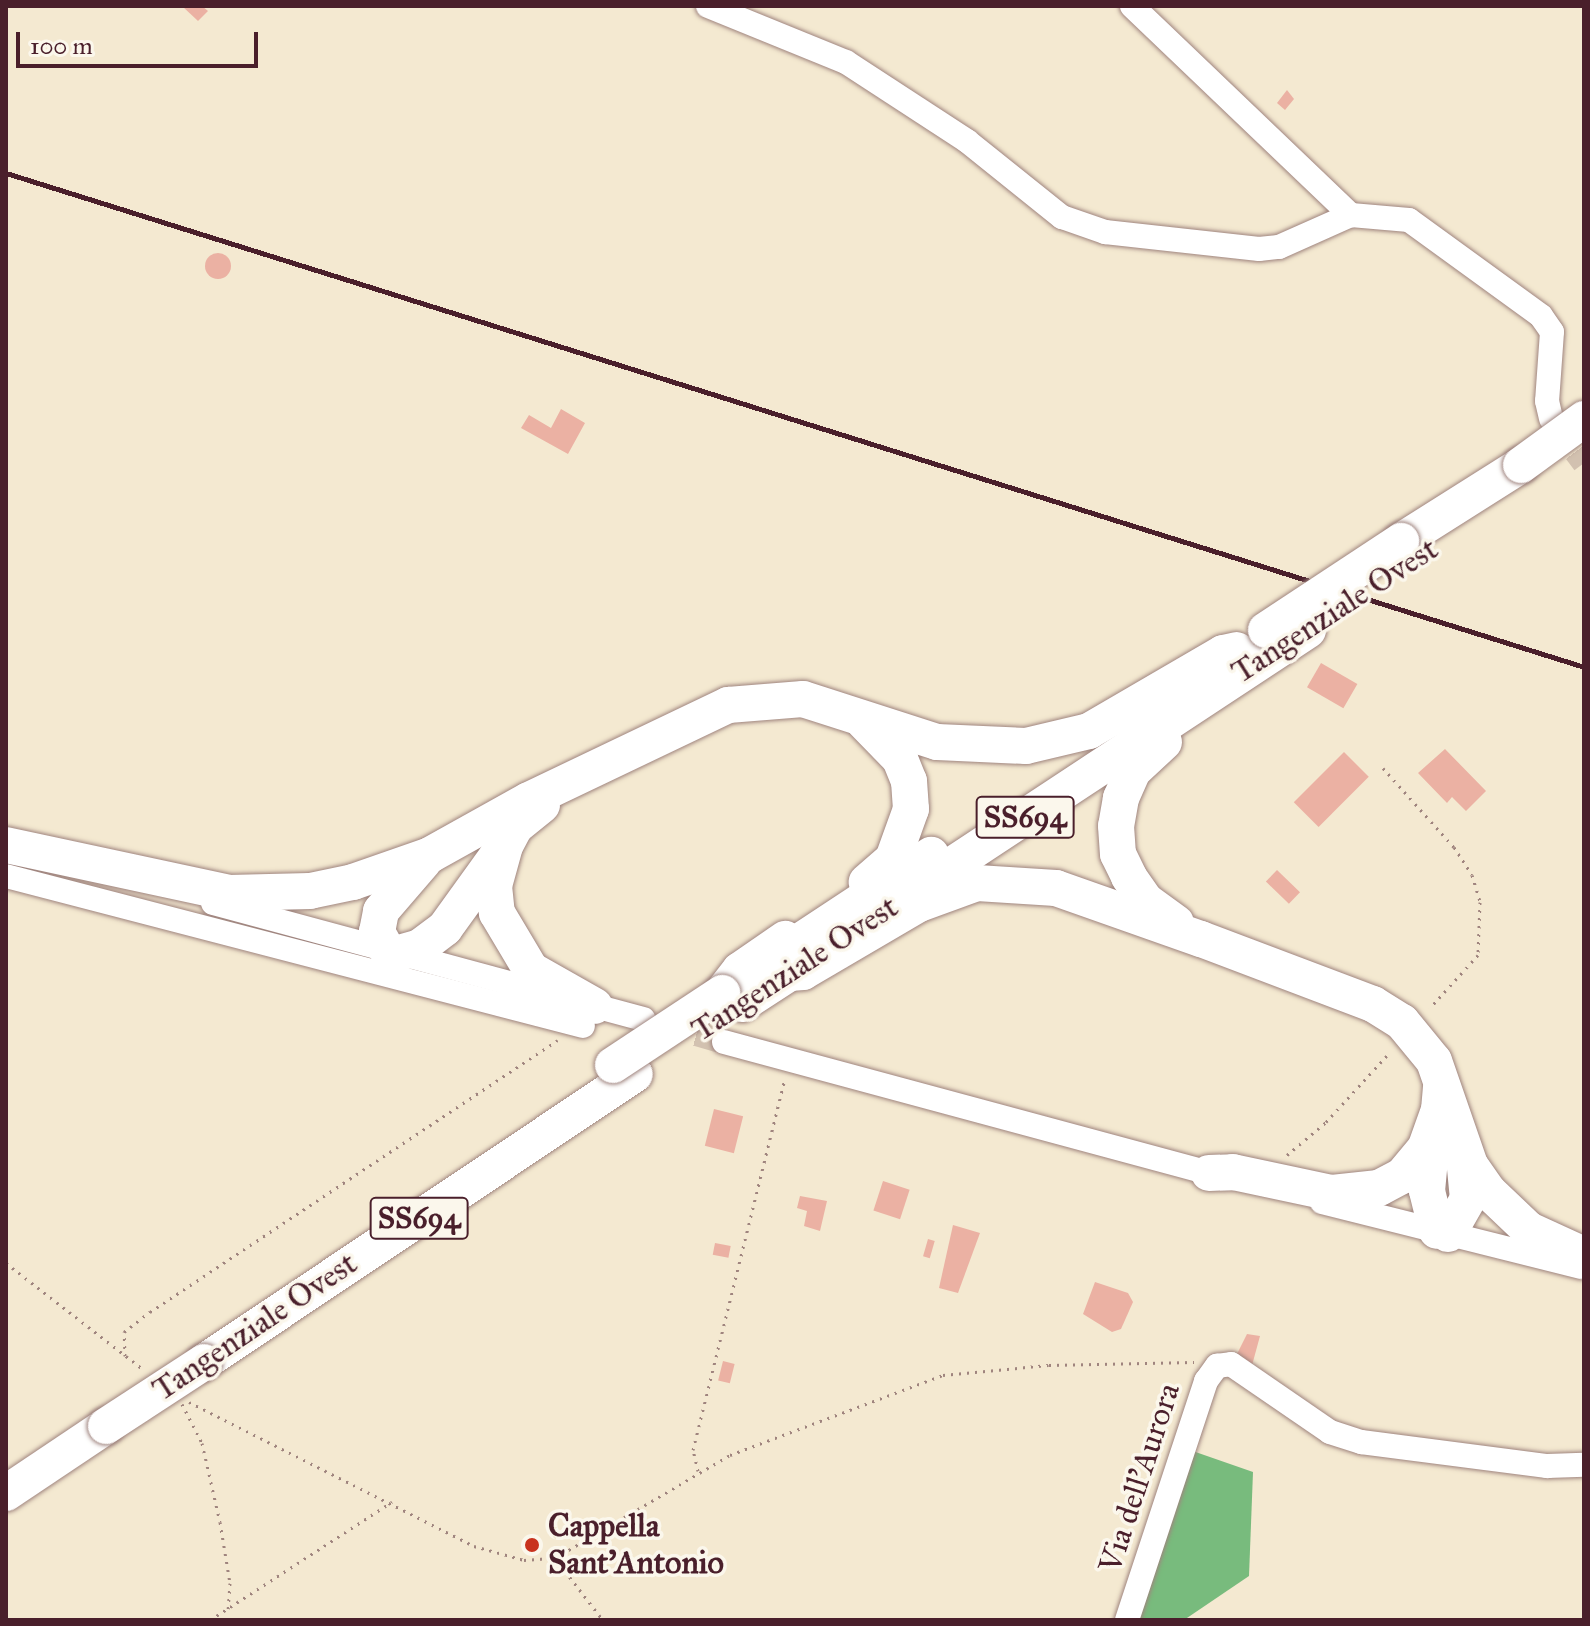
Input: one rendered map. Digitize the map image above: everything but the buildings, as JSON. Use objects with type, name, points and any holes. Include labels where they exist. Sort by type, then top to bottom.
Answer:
[{"type":"highway","name":"Tangenziale Ovest","points":[[1526,474],[1568,419]]},
{"type":"highway","name":"Tangenziale Ovest","points":[[732,998],[790,973],[1411,548],[1526,474],[1584,445]]},
{"type":"highway","name":"Tangenziale Ovest","points":[[6,1493],[100,1417],[732,998],[1237,650],[1287,634]]},
{"type":"highway","points":[[1201,939],[1146,901],[1129,877],[1118,854],[1121,798],[1133,771],[1151,752],[1274,660],[1287,634]]},
{"type":"highway","points":[[6,846],[193,887],[261,894],[353,882],[430,855],[728,705],[785,698],[831,704],[937,742],[1026,746],[1089,731],[1223,653],[1237,650]]},
{"type":"highway","points":[[732,998],[740,970],[873,878],[893,859],[906,833],[909,781],[900,759],[871,726],[831,704]]},
{"type":"highway","points":[[430,855],[381,911],[377,932],[393,952],[420,947],[445,928],[505,846],[515,827],[572,781]]},
{"type":"highway","points":[[505,846],[494,886],[505,934],[531,970],[589,1016]]},
{"type":"highway","points":[[790,973],[803,972],[919,904],[990,882],[1056,888],[1201,939],[1387,1011],[1418,1036],[1442,1080],[1447,1137],[1427,1191],[1443,1232]]},
{"type":"highway","points":[[1209,1173],[1265,1179],[1332,1193],[1379,1188],[1447,1137]]},
{"type":"highway","points":[[1447,1137],[1509,1214],[1529,1230],[1584,1255]]},
{"type":"highway","name":"Tangenziale Ovest","points":[[6,1466],[100,1417]]},
{"type":"street","points":[[708,6],[829,53],[967,141],[1062,217],[1105,232],[1259,249],[1279,247],[1351,215],[1409,220],[1541,316],[1552,332],[1555,349],[1547,401],[1568,419]]},
{"type":"street","points":[[1132,6],[1351,215]]},
{"type":"street","points":[[6,846],[393,952],[589,1016]]},
{"type":"street","points":[[6,876],[589,1016],[644,1019]]},
{"type":"street","points":[[724,1042],[1209,1173],[1584,1268]]},
{"type":"street","name":"Via dell'Aurora","points":[[1127,1620],[1206,1381],[1217,1366],[1231,1364],[1330,1432],[1361,1442],[1547,1466],[1584,1465]]},
{"type":"path","points":[[1383,768],[1454,847],[1472,875],[1480,902],[1478,955],[1430,1008]]},
{"type":"path","points":[[125,1356],[124,1332],[150,1312],[303,1207],[360,1176],[589,1016]]},
{"type":"path","points":[[1265,1179],[1326,1122],[1395,1046]]},
{"type":"path","points":[[698,1471],[693,1450],[790,1060]]},
{"type":"path","points":[[6,1263],[152,1376]]},
{"type":"path","points":[[228,1609],[225,1552],[202,1443],[176,1394],[474,1546],[524,1560],[555,1558],[698,1471],[878,1396],[943,1375],[1049,1365],[1199,1362],[1217,1366]]},
{"type":"path","points":[[210,1620],[392,1502]]},
{"type":"path","points":[[555,1558],[603,1620]]},
{"type":"green space","points":[[1184,1448],[1253,1472],[1249,1576],[1184,1620],[1127,1620]]},
{"type":"tunnel","points":[[1554,423],[1584,463]]},
{"type":"tunnel","points":[[662,1024],[724,1042]]},
{"type":"railway","points":[[6,173],[1584,667]]},
{"type":"place","name":"Cappella Sant'Antonio","points":[[532,1545]]}]
